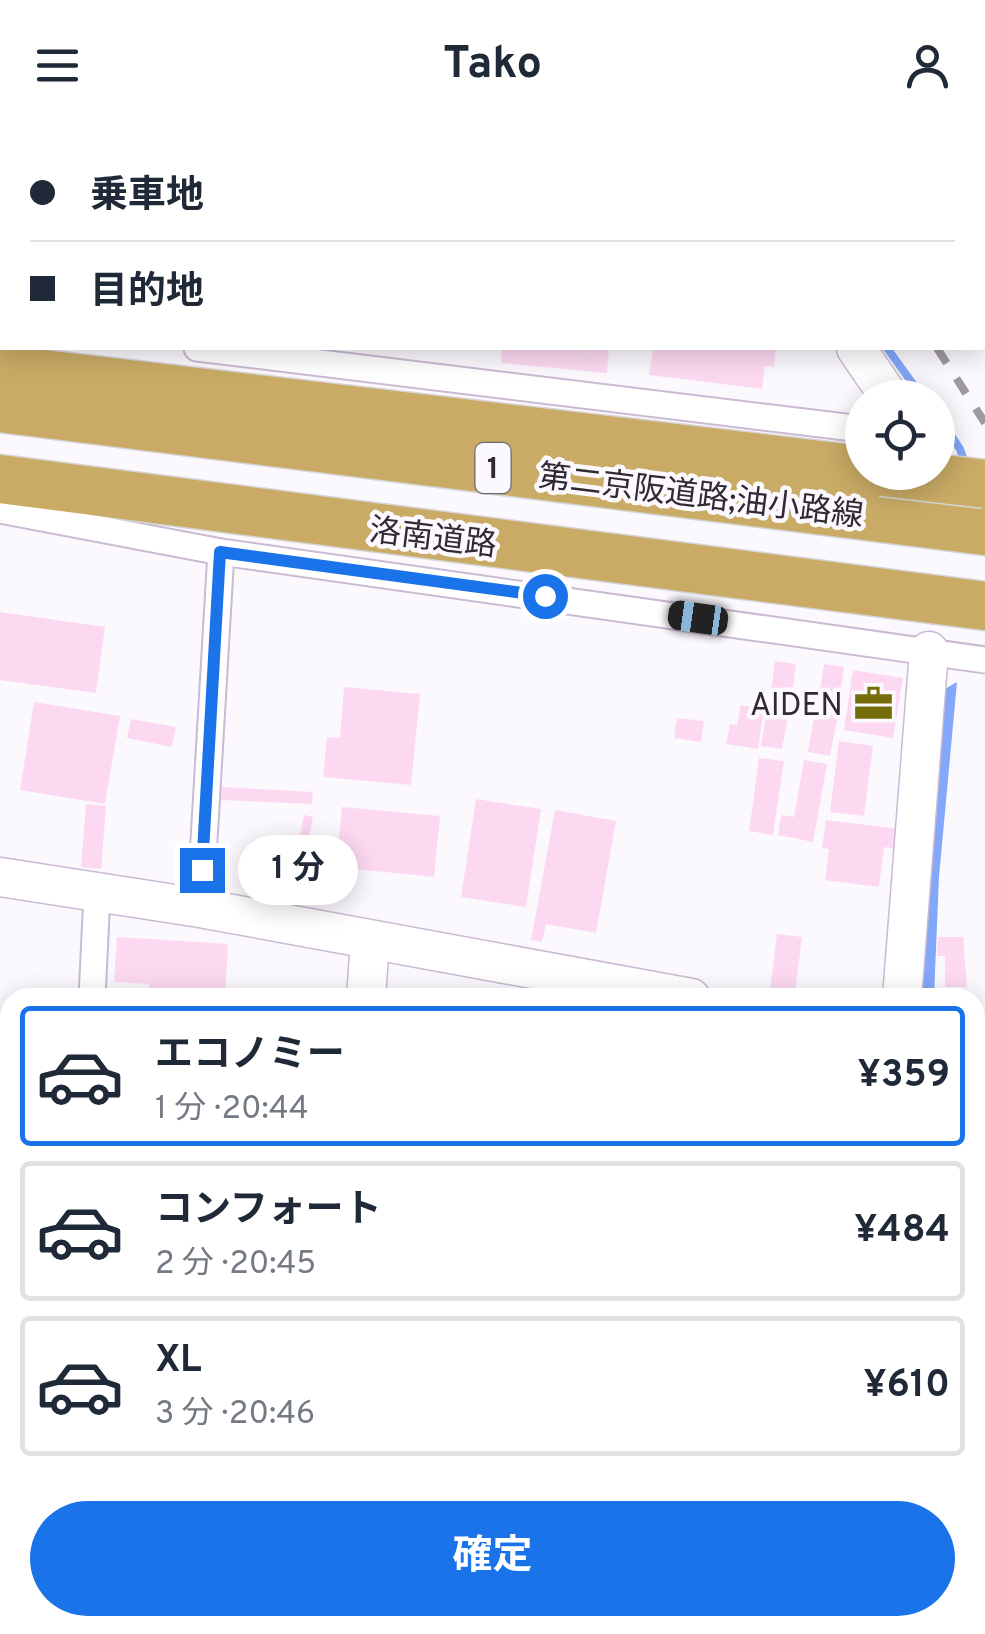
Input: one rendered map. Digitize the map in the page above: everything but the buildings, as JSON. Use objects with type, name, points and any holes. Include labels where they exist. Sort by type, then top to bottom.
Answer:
[{"type":"highway","name":"1","points":[[0,369],[845,468]]},
{"type":"highway","name":"第二京阪道路;油小路線","points":[[0,408],[973,510]]},
{"type":"highway","name":"第二京阪道路;油小路線","points":[[0,441],[973,510]]},
{"type":"highway","name":"洛南道路","points":[[0,480],[985,606]]},
{"type":"highway","points":[[925,490],[973,510]]},
{"type":"street","points":[[213,350],[845,428]]},
{"type":"street","points":[[857,350],[878,380]]},
{"type":"street","points":[[0,510],[220,552],[985,660]]},
{"type":"street","points":[[200,908],[220,552]]},
{"type":"street","points":[[903,988],[929,651]]},
{"type":"street","points":[[0,877],[200,908],[635,988]]},
{"type":"street","points":[[92,988],[97,894]]},
{"type":"street","points":[[367,988],[370,941]]},
{"type":"water","points":[[957,682],[939,877],[934,988],[920,988],[943,690]]},
{"type":"waterway","points":[[888,350],[910,380]]},
{"type":"waterway","points":[[955,442],[965,463]]},
{"type":"railway","points":[[938,350],[985,423]]},
{"type":"place","name":"AIDEN","points":[[873,704]]},
{"type":"route","points":[[202,870],[220,552],[545,596]]}]
